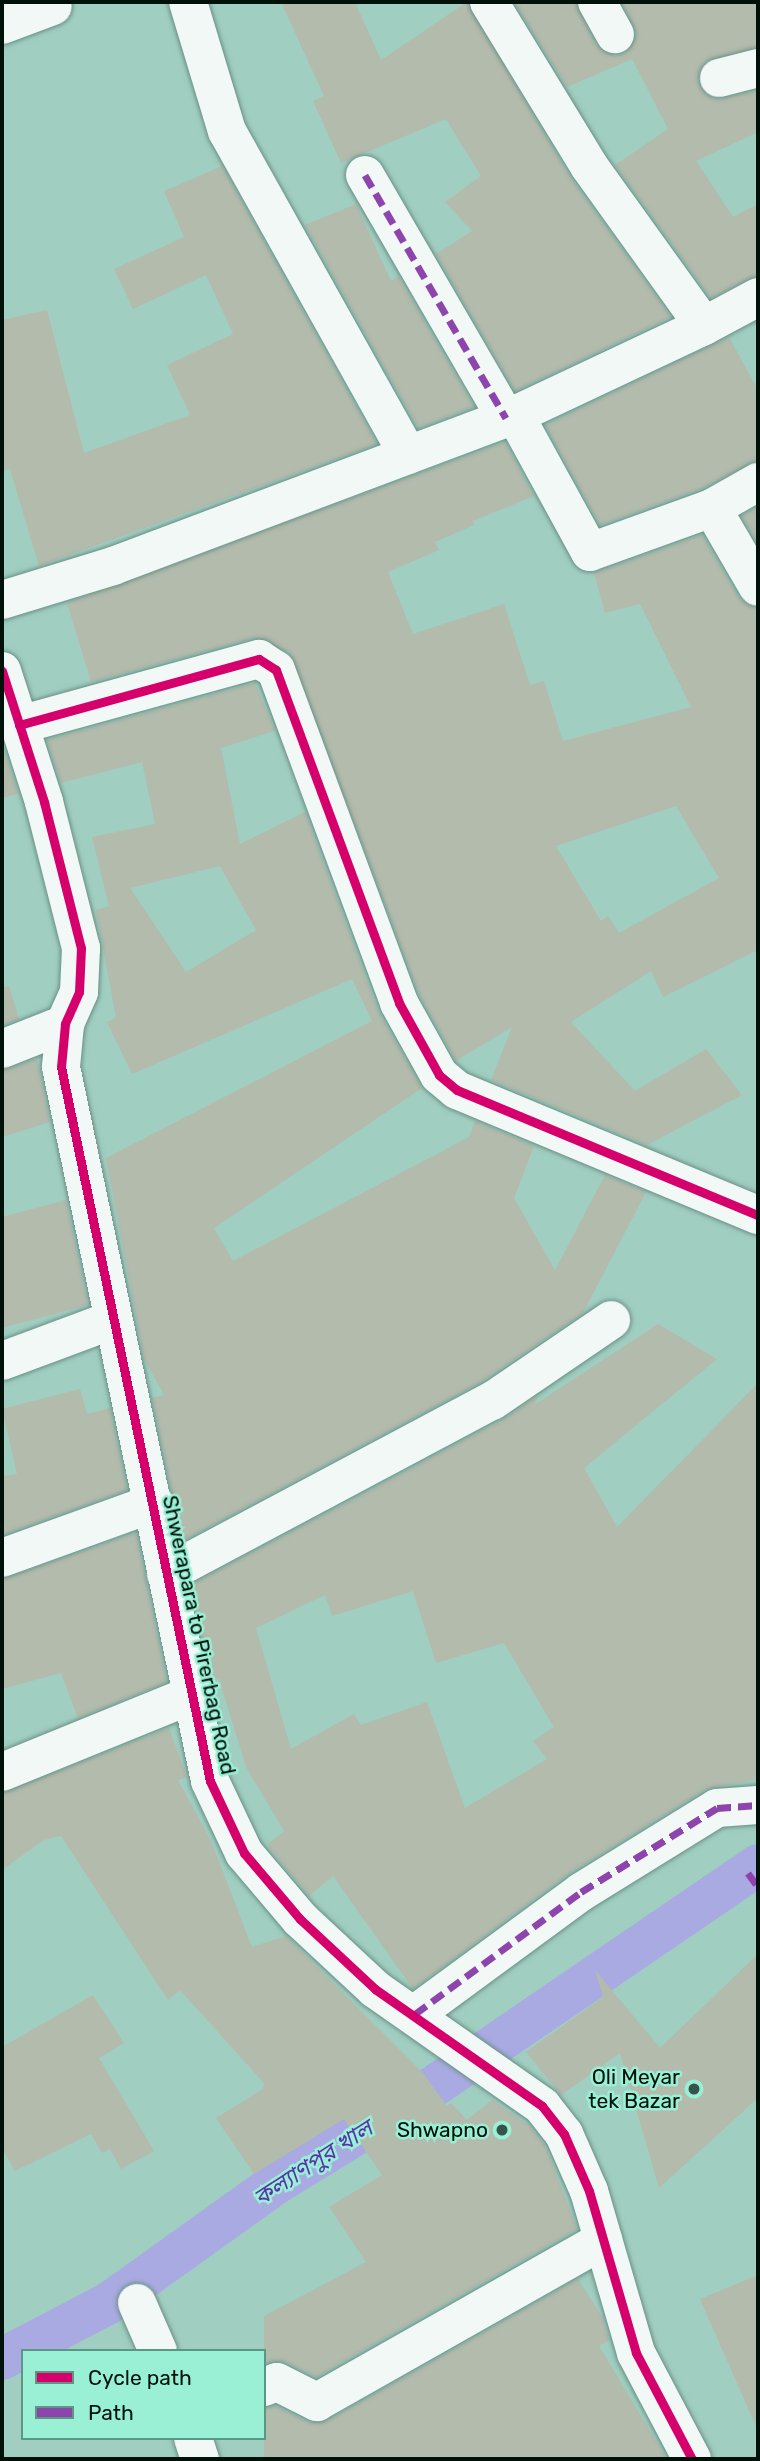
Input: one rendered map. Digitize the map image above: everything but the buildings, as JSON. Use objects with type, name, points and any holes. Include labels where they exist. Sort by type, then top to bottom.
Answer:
[{"type":"street","points":[[188,2],[227,131],[408,455]]},
{"type":"street","points":[[489,2],[589,166],[704,326]]},
{"type":"street","points":[[2,25],[53,6]]},
{"type":"street","points":[[719,78],[758,68]]},
{"type":"street","points":[[365,175],[590,552],[712,508],[758,482]]},
{"type":"street","points":[[2,600],[113,566],[511,417],[704,326],[758,297]]},
{"type":"street","points":[[712,508],[758,587]]},
{"type":"street","points":[[19,725],[259,660],[276,670],[399,1003],[439,1075],[457,1090],[758,1215]]},
{"type":"street","name":"Shwerapara to Pirerbag Road","points":[[3,681],[19,725],[80,948],[79,992],[65,1024],[61,1067],[101,1274],[154,1503],[166,1574],[210,1781],[244,1853],[300,1919],[375,1989],[415,2014],[542,2106],[564,2134],[603,2240],[636,2353],[692,2459]]},
{"type":"street","points":[[2,1049],[65,1024]]},
{"type":"street","points":[[2,1361],[112,1320]]},
{"type":"street","points":[[166,1574],[492,1401],[611,1320]]},
{"type":"street","points":[[2,1558],[154,1503]]},
{"type":"street","points":[[2,1772],[192,1695]]},
{"type":"street","points":[[415,2014],[580,1892],[671,1836],[717,1808],[758,1805]]},
{"type":"street","points":[[266,2386],[277,2382],[317,2402],[603,2240]]},
{"type":"street","points":[[137,2304],[157,2349]]},
{"type":"street","points":[[194,2440],[200,2459]]},
{"type":"waterway","name":"কল্যাণপুর খাল","points":[[21,2349],[109,2303],[278,2182],[424,2093],[758,1865]]},
{"type":"waterway","name":"কল্যাণপুর খাল","points":[[2,2359],[21,2349]]},
{"type":"marked path","points":[[365,175],[506,418]]},
{"type":"marked path","points":[[415,2014],[581,1892],[717,1808],[758,1805]]},
{"type":"marked path","points":[[748,1873],[758,1887]]},
{"type":"cycle path","points":[[19,725],[259,659],[276,670],[399,1003],[439,1075],[457,1090],[758,1215]]},
{"type":"cycle path","points":[[2,671],[44,802],[81,948],[79,992],[65,1024],[61,1067],[210,1781],[244,1853],[300,1919],[375,1989],[542,2106],[564,2134],[589,2191],[636,2353],[692,2459]]},
{"type":"place","name":"Oli Meyar tek Bazar","points":[[694,2089]]},
{"type":"place","name":"Shwapno","points":[[502,2130]]}]
